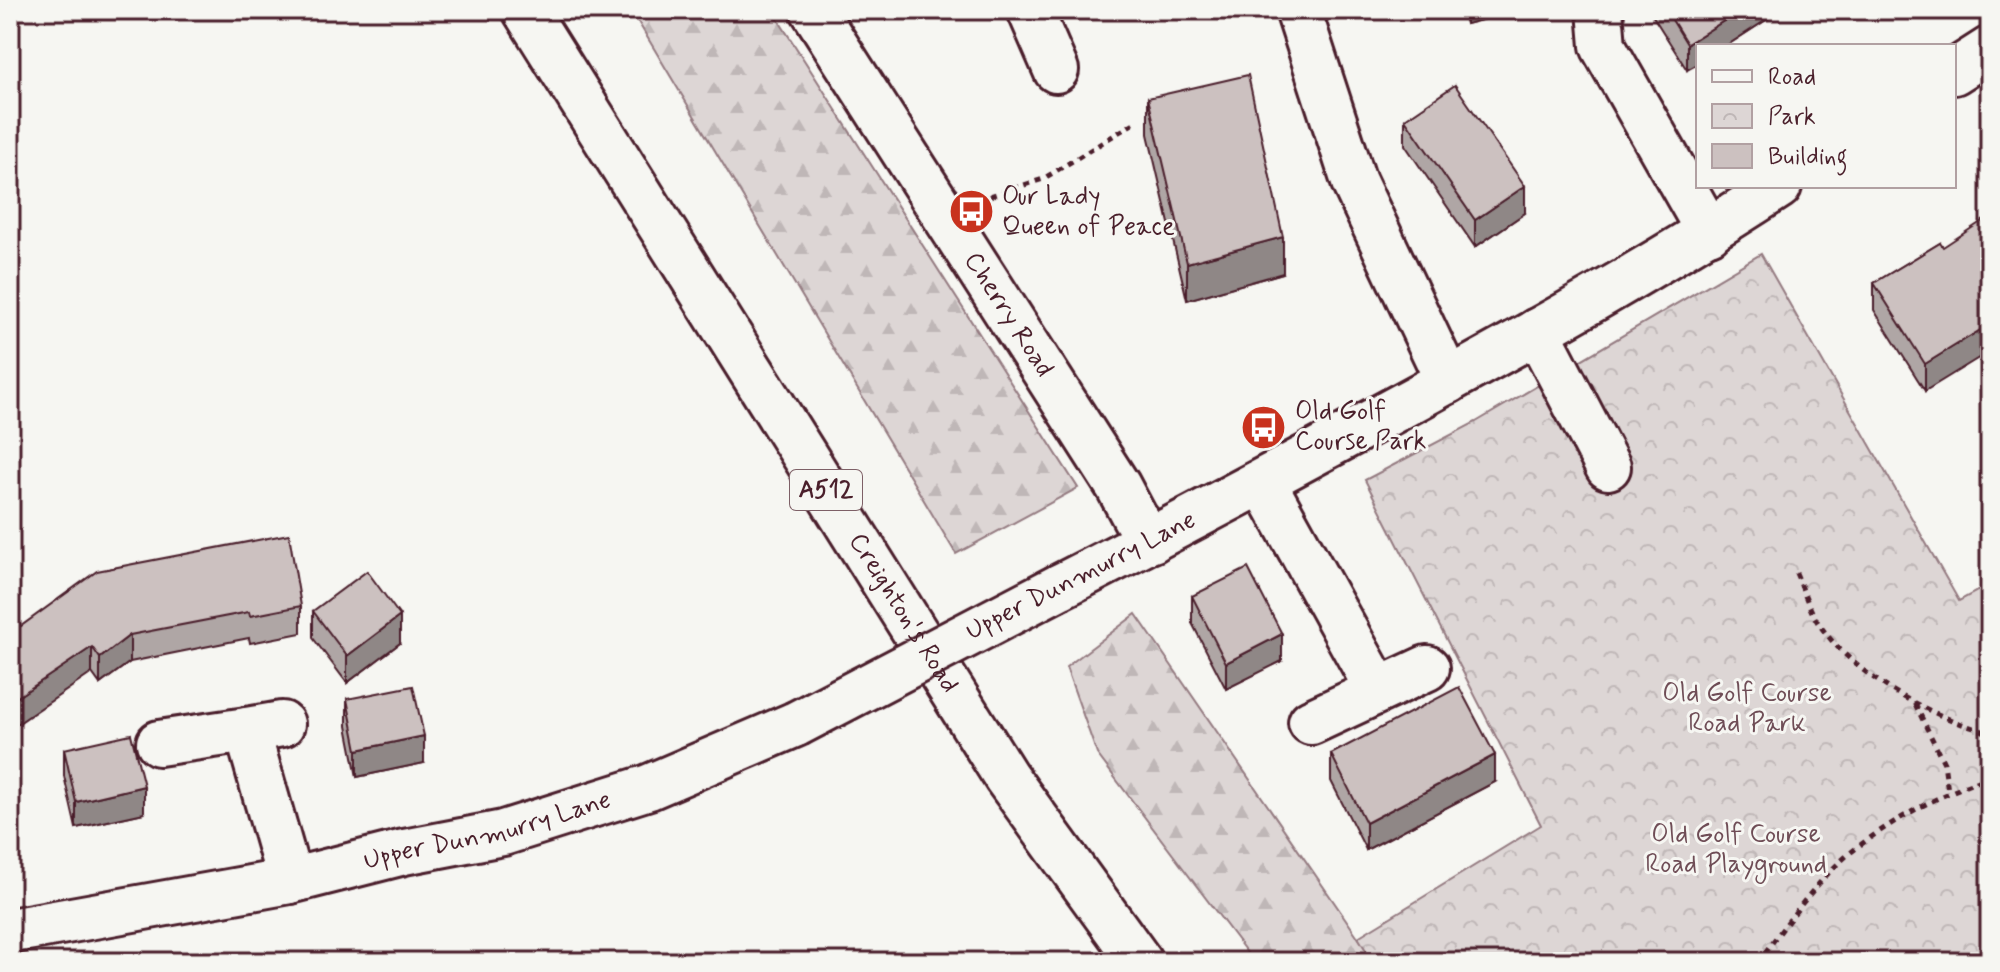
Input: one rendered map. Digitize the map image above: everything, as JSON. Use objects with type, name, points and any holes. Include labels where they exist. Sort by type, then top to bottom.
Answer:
[{"type":"main road","name":"Creighton's Road","points":[[525,10],[1006,777],[1140,962]]},
{"type":"main road","name":"Cherry Road","points":[[813,10],[1118,486],[1135,518],[1152,540]]},
{"type":"main road","points":[[1030,10],[1056,70]]},
{"type":"main road","points":[[1298,10],[1354,182],[1448,381]]},
{"type":"main road","points":[[1600,10],[1603,46],[1709,232]]},
{"type":"main road","points":[[1956,71],[1990,49]]},
{"type":"main road","name":"Upper Dunmurry Lane","points":[[10,931],[290,881],[404,852],[503,833],[649,787],[796,724],[1263,482],[1537,331],[1709,232],[1776,188]]},
{"type":"main road","points":[[1537,331],[1608,467]]},
{"type":"main road","points":[[1263,482],[1378,690]]},
{"type":"main road","points":[[1311,722],[1427,668]]},
{"type":"main road","points":[[159,743],[265,727],[290,881]]},
{"type":"path","points":[[983,200],[1043,179],[1134,123]]},
{"type":"path","points":[[1796,573],[1818,623],[1854,665],[1914,703],[1990,733]]},
{"type":"path","points":[[1914,703],[1944,763],[1948,791]]},
{"type":"path","points":[[1758,962],[1795,913],[1849,854],[1948,791],[1990,777]]},
{"type":"green space","points":[[631,10],[772,10],[1078,488],[956,554]]},
{"type":"green space","name":"Old Golf Course Road Park","points":[[1761,254],[1959,601],[1990,584],[1990,962],[1373,962],[1358,937],[1541,825],[1365,480],[1476,422]]},
{"type":"green space","points":[[1136,614],[1376,962],[1254,962],[1097,754],[1066,667]]},
{"type":"building","points":[[1666,10],[1741,10],[1687,44]]},
{"type":"building","points":[[1248,75],[1283,237],[1187,263],[1148,98]]},
{"type":"building","points":[[1455,85],[1525,186],[1475,220],[1405,119]]},
{"type":"building","points":[[1990,216],[1990,324],[1925,364],[1874,283],[1940,243],[1943,247]]},
{"type":"building","points":[[289,534],[301,606],[250,616],[249,612],[130,635],[100,658],[92,647],[10,702],[10,621],[15,618],[21,626],[97,571]]},
{"type":"building","points":[[1248,568],[1282,634],[1226,663],[1192,596]]},
{"type":"building","points":[[367,571],[400,616],[347,656],[313,611]]},
{"type":"building","points":[[413,686],[424,736],[357,750],[347,699]]},
{"type":"building","points":[[1459,687],[1495,755],[1366,823],[1331,754]]},
{"type":"building","points":[[131,734],[144,786],[76,802],[64,749]]},
{"type":"place","name":"Our Lady Queen of Peace","points":[[971,212]]},
{"type":"place","name":"Old Golf Course Park","points":[[1264,427]]},
{"type":"park label","name":"Old Golf Course Road Playground","points":[[1736,850]]}]
